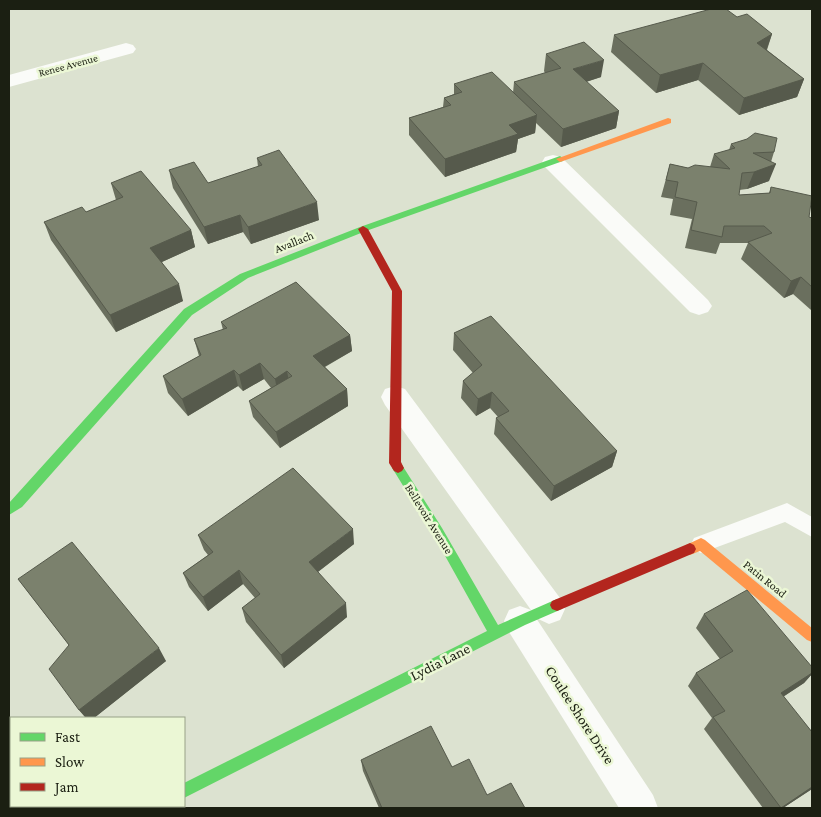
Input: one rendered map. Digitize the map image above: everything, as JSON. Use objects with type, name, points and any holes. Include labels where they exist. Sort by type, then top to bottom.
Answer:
[{"type":"street","name":"Renee Avenue","points":[[9,81],[126,49]]},
{"type":"street","name":"Avallach","points":[[9,510],[18,503],[87,427],[188,312],[244,276],[363,229],[668,122]]},
{"type":"street","points":[[553,162],[699,306]]},
{"type":"street","name":"Bellevoir Avenue","points":[[363,229],[397,292],[395,463],[438,532],[522,621]]},
{"type":"street","points":[[395,397],[522,621]]},
{"type":"street","name":"Lydia Lane","points":[[185,790],[522,621],[701,544]]},
{"type":"street","name":"Patin Road","points":[[701,544],[812,636]]},
{"type":"street","name":"Coulee Shore Drive","points":[[522,621],[640,808]]},
{"type":"lane","points":[[701,544],[788,512],[812,528]]},
{"type":"building","points":[[711,9],[726,9],[737,17],[747,14],[772,34],[757,43],[804,79],[744,98],[703,63],[660,75],[614,35]]},
{"type":"building","points":[[584,42],[604,60],[573,69],[619,111],[563,129],[514,82],[561,68],[546,54]]},
{"type":"building","points":[[492,72],[537,115],[509,125],[518,134],[445,159],[409,118],[451,105],[444,98],[462,92],[454,84]]},
{"type":"building","points":[[755,133],[777,138],[774,152],[753,153],[776,164],[754,172],[742,173],[739,195],[770,193],[771,187],[812,196],[809,217],[812,218],[812,287],[801,277],[791,281],[748,242],[772,233],[764,226],[724,226],[722,237],[691,230],[697,202],[675,197],[678,182],[666,180],[670,164],[688,168],[695,165],[730,169],[714,154],[735,148],[731,144],[747,139]]},
{"type":"building","points":[[279,150],[317,202],[248,227],[240,215],[204,227],[169,170],[194,162],[208,183],[262,165],[257,158]]},
{"type":"building","points":[[141,171],[191,230],[150,248],[179,284],[110,315],[44,222],[82,207],[86,212],[123,197],[111,183]]},
{"type":"building","points":[[296,282],[350,335],[313,356],[347,389],[276,432],[249,401],[292,376],[287,371],[275,379],[260,363],[239,375],[234,370],[182,399],[163,376],[201,355],[194,339],[227,328],[221,322]]},
{"type":"building","points":[[491,316],[617,451],[554,486],[496,418],[509,411],[492,392],[478,399],[463,381],[482,365],[454,333]]},
{"type":"building","points":[[293,468],[353,529],[309,562],[346,603],[281,655],[242,608],[260,594],[239,570],[203,597],[183,573],[213,552],[198,535]]},
{"type":"building","points":[[72,542],[159,648],[79,710],[49,669],[69,645],[18,579]]},
{"type":"building","points":[[747,590],[812,667],[812,673],[781,693],[812,732],[812,787],[781,808],[713,717],[725,711],[696,673],[733,651],[704,614]]},
{"type":"building","points":[[431,726],[452,767],[469,759],[487,795],[511,783],[525,808],[382,808],[361,760]]},
{"type":"traffic: fast","points":[[9,510],[18,503],[188,312],[244,276],[363,229],[560,159]]},
{"type":"traffic: fast","points":[[398,468],[438,532],[496,634]]},
{"type":"traffic: fast","points":[[185,790],[520,621],[557,605]]},
{"type":"traffic: slow","points":[[560,159],[668,121]]},
{"type":"traffic: slow","points":[[690,549],[701,544],[812,636]]},
{"type":"traffic: jam","points":[[363,229],[397,291],[395,463],[398,468]]},
{"type":"traffic: jam","points":[[557,605],[690,549]]}]
